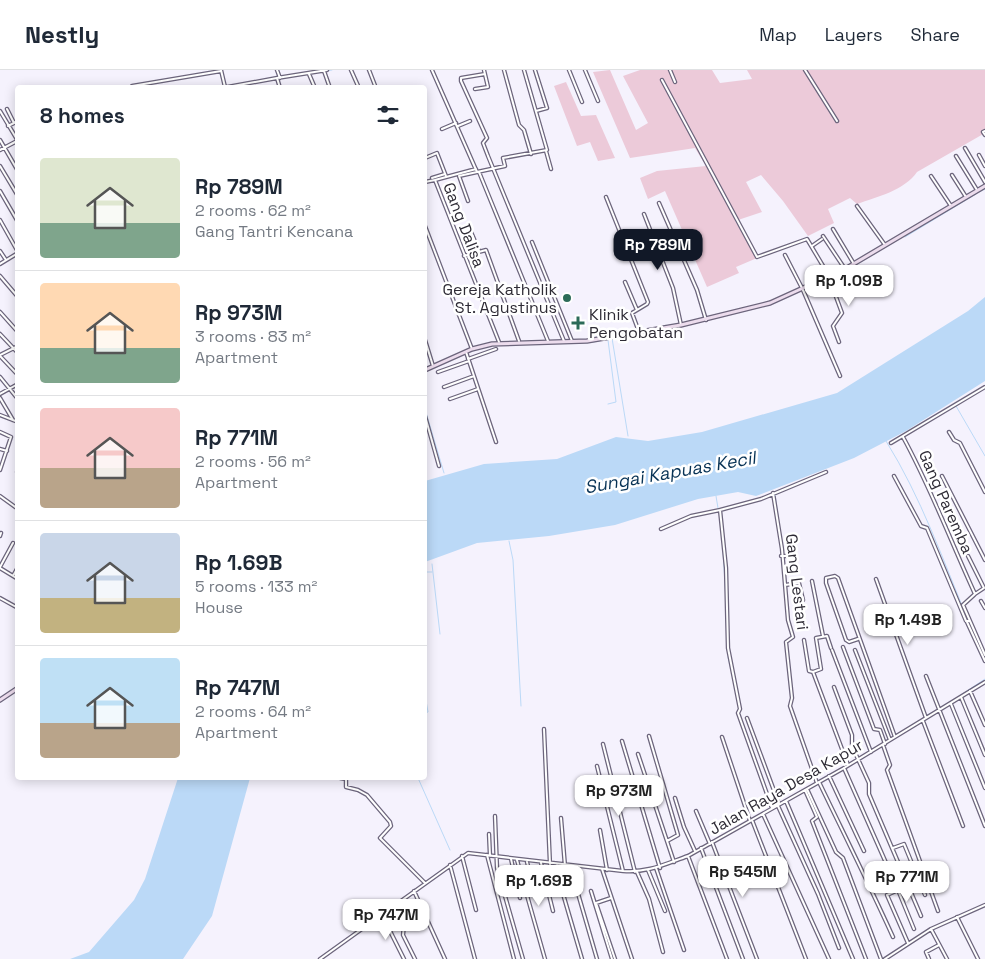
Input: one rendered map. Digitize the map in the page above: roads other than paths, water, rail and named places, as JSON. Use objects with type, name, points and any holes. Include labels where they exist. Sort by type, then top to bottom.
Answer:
[{"type":"main road","points":[[427,369],[472,349],[499,342],[572,342],[681,325],[770,303],[803,290],[845,269],[978,191],[985,184]]},
{"type":"main road","points":[[0,700],[15,690]]},
{"type":"street","points":[[277,70],[279,85]]},
{"type":"street","points":[[291,70],[293,75]]},
{"type":"street","points":[[306,70],[314,85]]},
{"type":"street","points":[[237,85],[327,70]]},
{"type":"street","points":[[351,70],[358,85]]},
{"type":"street","points":[[369,70],[375,85]]},
{"type":"street","points":[[432,70],[478,172],[548,342]]},
{"type":"street","points":[[475,89],[488,86],[484,70]]},
{"type":"street","points":[[504,70],[519,125],[524,130],[531,154]]},
{"type":"street","points":[[524,70],[551,169]]},
{"type":"street","points":[[535,70],[547,108],[536,111]]},
{"type":"street","points":[[569,70],[582,102]]},
{"type":"street","points":[[585,70],[598,101]]},
{"type":"street","points":[[670,70],[675,82]]},
{"type":"street","points":[[805,70],[837,122]]},
{"type":"street","points":[[138,85],[221,71],[224,85]]},
{"type":"street","points":[[324,71],[329,85]]},
{"type":"street","points":[[485,74],[461,79],[487,138],[483,143],[565,343]]},
{"type":"street","points":[[662,80],[757,257],[807,239],[812,246],[829,277],[842,313],[833,326],[839,342]]},
{"type":"street","points":[[7,109],[14,123],[8,126]]},
{"type":"street","points":[[0,111],[15,138]]},
{"type":"street","points":[[442,129],[470,121]]},
{"type":"street","points":[[985,131],[983,132],[985,135]]},
{"type":"street","points":[[0,140],[15,166]]},
{"type":"street","points":[[0,150],[15,142]]},
{"type":"street","points":[[964,148],[985,184]]},
{"type":"street","points":[[468,201],[459,176],[506,166],[503,158],[546,151]]},
{"type":"street","points":[[427,157],[437,153],[446,175]]},
{"type":"street","points":[[979,155],[985,166]]},
{"type":"street","points":[[956,156],[978,191]]},
{"type":"street","points":[[0,166],[15,191]]},
{"type":"street","points":[[433,179],[476,169]]},
{"type":"street","points":[[952,174],[966,198]]},
{"type":"street","points":[[931,176],[951,206]]},
{"type":"street","name":"Gang Dalisa","points":[[427,181],[433,179],[499,342]]},
{"type":"street","points":[[0,191],[15,217]]},
{"type":"street","points":[[606,197],[648,302],[648,304],[632,314],[640,332]]},
{"type":"street","points":[[659,204],[697,290],[706,320]]},
{"type":"street","points":[[857,206],[885,245]]},
{"type":"street","points":[[644,214],[673,288],[681,325]]},
{"type":"street","points":[[0,220],[15,247]]},
{"type":"street","points":[[468,225],[479,251]]},
{"type":"street","points":[[834,229],[854,264]]},
{"type":"street","points":[[427,231],[472,349]]},
{"type":"street","points":[[812,246],[822,237],[845,269]]},
{"type":"street","points":[[532,242],[572,342]]},
{"type":"street","points":[[0,250],[6,260]]},
{"type":"street","points":[[464,256],[486,250],[519,341]]},
{"type":"street","points":[[0,264],[15,254]]},
{"type":"street","points":[[784,255],[803,290],[840,376]]},
{"type":"street","points":[[0,276],[15,294]]},
{"type":"street","points":[[625,282],[637,310]]},
{"type":"street","points":[[0,312],[1,316],[15,329]]},
{"type":"street","points":[[0,334],[13,348],[0,356],[15,371]]},
{"type":"street","points":[[427,346],[434,366]]},
{"type":"street","points":[[438,372],[496,349]]},
{"type":"street","points":[[466,352],[496,442]]},
{"type":"street","points":[[444,387],[474,376]]},
{"type":"street","points":[[0,377],[15,395]]},
{"type":"street","points":[[0,394],[15,386]]},
{"type":"street","points":[[891,443],[985,387]]},
{"type":"street","points":[[450,399],[478,389]]},
{"type":"street","points":[[0,398],[13,420]]},
{"type":"street","points":[[0,415],[13,420]]},
{"type":"street","points":[[427,423],[439,466]]},
{"type":"street","points":[[0,432],[11,436],[0,470]]},
{"type":"street","points":[[949,432],[954,440],[960,442],[985,492]]},
{"type":"street","name":"Gang Paremba","points":[[903,437],[975,594]]},
{"type":"street","points":[[0,449],[7,452]]},
{"type":"street","points":[[661,529],[691,516],[720,510],[773,493],[826,472]]},
{"type":"street","points":[[894,476],[921,526],[926,527],[930,534],[985,661]]},
{"type":"street","points":[[942,476],[985,560]]},
{"type":"street","name":"Gang Lestari","points":[[773,493],[789,625],[793,637],[786,642],[792,698],[790,706],[818,782]]},
{"type":"street","points":[[0,496],[15,507]]},
{"type":"street","points":[[720,510],[726,568],[728,648],[740,709],[738,713],[772,808]]},
{"type":"street","points":[[12,543],[0,567],[15,578]]},
{"type":"street","points":[[792,543],[795,563]]},
{"type":"street","points":[[782,556],[794,556]]},
{"type":"street","points":[[968,556],[984,588],[963,604],[968,622]]},
{"type":"street","points":[[12,576],[15,572]]},
{"type":"street","points":[[858,639],[849,642],[846,640],[826,583],[826,578],[835,576],[838,578],[858,639],[895,737]]},
{"type":"street","points":[[876,579],[926,718]]},
{"type":"street","points":[[812,582],[823,636]]},
{"type":"street","points":[[785,585],[799,583],[803,600]]},
{"type":"street","points":[[0,598],[15,606]]},
{"type":"street","points":[[981,601],[985,608]]},
{"type":"street","points":[[813,672],[821,670],[815,640],[823,636],[828,637],[871,752]]},
{"type":"street","points":[[804,640],[810,671],[813,672],[848,765]]},
{"type":"street","points":[[843,647],[874,729],[880,730],[890,764],[886,770],[938,911]]},
{"type":"street","points":[[854,650],[890,740]]},
{"type":"street","points":[[982,651],[985,655]]},
{"type":"street","points":[[926,676],[985,826]]},
{"type":"street","name":"Jalan Raya Desa Kapur","points":[[462,856],[472,853],[527,862],[636,872],[658,868],[696,852],[751,821],[871,752],[985,682]]},
{"type":"street","points":[[834,687],[852,735],[852,745],[869,783],[869,794],[909,884],[921,916]]},
{"type":"street","points":[[970,691],[985,725]]},
{"type":"street","points":[[961,697],[985,755]]},
{"type":"street","points":[[951,704],[985,788]]},
{"type":"street","points":[[747,718],[779,805],[818,894],[839,948]]},
{"type":"street","points":[[923,720],[963,826]]},
{"type":"street","points":[[544,729],[550,864]]},
{"type":"street","points":[[648,736],[678,835],[667,841]]},
{"type":"street","points":[[722,737],[751,821],[806,959]]},
{"type":"street","points":[[622,741],[658,868],[684,950]]},
{"type":"street","points":[[603,744],[636,872],[649,899],[663,952]]},
{"type":"street","points":[[638,754],[674,862]]},
{"type":"street","points":[[598,766],[623,871]]},
{"type":"street","points":[[844,768],[914,929]]},
{"type":"street","points":[[830,776],[864,851]]},
{"type":"street","points":[[346,780],[346,787],[367,795],[390,822],[391,826],[380,838],[425,883]]},
{"type":"street","points":[[818,782],[853,855],[864,870],[893,937]]},
{"type":"street","points":[[806,789],[817,816],[812,821],[866,959]]},
{"type":"street","points":[[806,789],[836,852],[843,858],[881,959]]},
{"type":"street","points":[[675,798],[684,827],[696,852]]},
{"type":"street","points":[[786,800],[853,959]]},
{"type":"street","points":[[696,811],[711,843],[757,959]]},
{"type":"street","points":[[763,814],[829,959]]},
{"type":"street","points":[[494,816],[496,857],[523,959]]},
{"type":"street","points":[[561,818],[565,866]]},
{"type":"street","points":[[600,830],[607,870]]},
{"type":"street","points":[[489,834],[489,855],[514,959]]},
{"type":"street","points":[[893,848],[904,844],[925,895]]},
{"type":"street","points":[[701,848],[743,959]]},
{"type":"street","points":[[320,959],[462,856],[476,910]]},
{"type":"street","points":[[688,856],[727,959]]},
{"type":"street","points":[[511,859],[520,898]]},
{"type":"street","points":[[517,860],[545,959]]},
{"type":"street","points":[[527,862],[533,884]]},
{"type":"street","points":[[541,863],[553,911]]},
{"type":"street","points":[[450,865],[475,959]]},
{"type":"street","points":[[557,865],[561,887],[582,959]]},
{"type":"street","points":[[570,866],[597,959]]},
{"type":"street","points":[[602,869],[632,959]]},
{"type":"street","points":[[648,870],[665,911]]},
{"type":"street","points":[[908,944],[887,895],[919,879]]},
{"type":"street","points":[[414,891],[445,959]]},
{"type":"street","points":[[591,891],[613,959]]},
{"type":"street","points":[[611,898],[596,903],[613,959]]},
{"type":"street","points":[[885,959],[931,929],[985,904]]},
{"type":"street","points":[[393,906],[404,925],[403,935],[415,959]]},
{"type":"street","points":[[382,915],[404,959]]},
{"type":"street","points":[[957,917],[978,959]]},
{"type":"street","points":[[931,929],[947,959]]},
{"type":"street","points":[[929,959],[926,952],[939,945]]},
{"type":"water","name":"Sungai Kapuas Kecil","points":[[985,297],[985,381],[906,431],[854,458],[756,496],[738,492],[698,499],[615,525],[549,536],[477,543],[427,561],[427,480],[484,464],[557,459],[616,437],[648,441],[702,432],[837,393],[968,311]]},
{"type":"water","points":[[177,780],[249,780],[212,916],[183,959],[70,959],[89,952],[134,900],[145,879]]},
{"type":"waterway","points":[[219,70],[222,80]]},
{"type":"waterway","points":[[296,76],[332,70]]},
{"type":"waterway","points":[[979,192],[985,189]]},
{"type":"waterway","points":[[905,237],[976,194]]},
{"type":"waterway","points":[[612,338],[628,436]]},
{"type":"waterway","points":[[608,340],[616,402],[608,404]]},
{"type":"waterway","points":[[593,342],[599,341]]},
{"type":"waterway","points":[[956,406],[985,456]]},
{"type":"waterway","points":[[427,416],[444,473]]},
{"type":"waterway","points":[[886,441],[921,506],[968,620]]},
{"type":"waterway","points":[[775,494],[780,531]]},
{"type":"waterway","points":[[716,496],[718,508]]},
{"type":"waterway","points":[[509,541],[513,560],[521,706]]},
{"type":"waterway","points":[[723,550],[726,601]]},
{"type":"waterway","points":[[432,564],[440,634]]},
{"type":"waterway","points":[[427,572],[432,572]]},
{"type":"waterway","points":[[969,624],[972,630]]},
{"type":"waterway","points":[[973,634],[985,657]]},
{"type":"waterway","points":[[728,657],[731,669]]},
{"type":"waterway","points":[[944,706],[985,679]]},
{"type":"waterway","points":[[427,706],[427,712]]},
{"type":"waterway","points":[[927,715],[938,710]]},
{"type":"waterway","points":[[419,780],[450,850]]},
{"type":"place","name":"Gereja Katholik St. Agustinus","points":[[567,298]]},
{"type":"place","name":"Klinik Pengobatan","points":[[578,323]]}]
